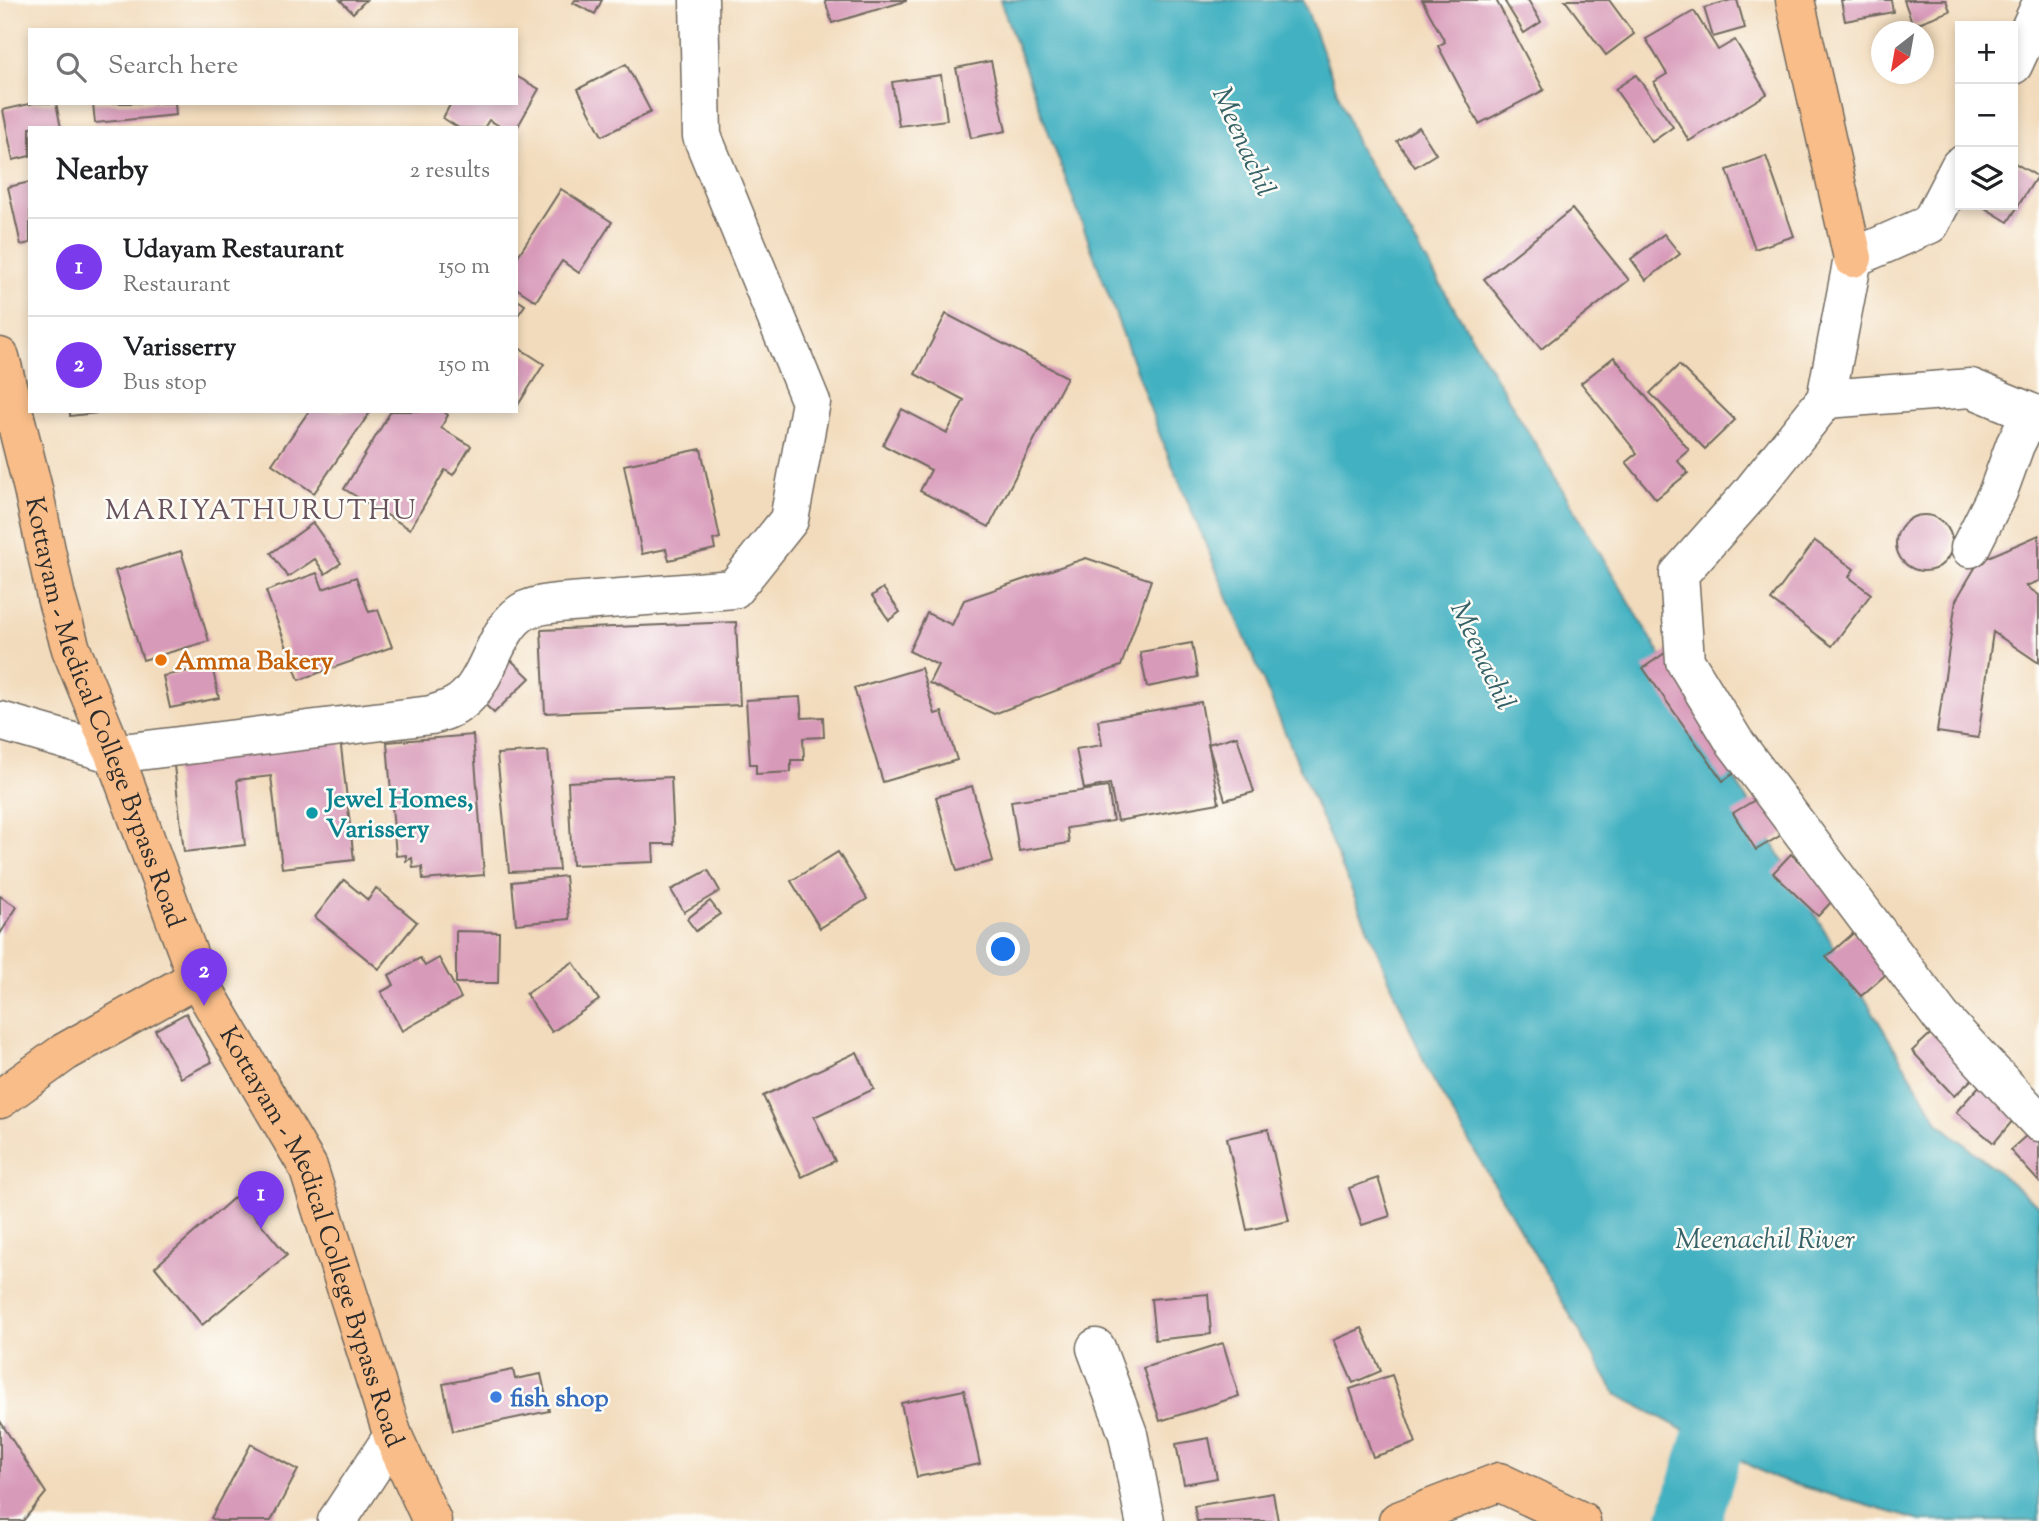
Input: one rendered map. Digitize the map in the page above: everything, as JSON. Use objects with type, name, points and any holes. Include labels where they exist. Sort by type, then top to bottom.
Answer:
[{"type":"main road","points":[[1794,0],[1853,258]]},
{"type":"main road","name":"Kottayam - Medical College Bypass Road","points":[[0,357],[33,489],[56,597],[71,649],[114,754],[197,978],[308,1167],[393,1436],[432,1521]]},
{"type":"main road","points":[[0,1099],[65,1052],[197,978]]},
{"type":"main road","points":[[1398,1521],[1499,1482],[1581,1521]]},
{"type":"street","points":[[0,721],[114,754],[430,715],[448,710],[473,690],[510,623],[524,611],[558,603],[734,589],[789,520],[811,402],[702,136],[699,0]]},
{"type":"street","points":[[2018,54],[2039,9]]},
{"type":"street","points":[[1955,176],[1930,224],[1853,258],[1825,399],[1750,494],[1678,573],[1685,661],[1734,741],[1941,1017],[2039,1122]]},
{"type":"street","points":[[1825,399],[1971,388],[2035,415],[2015,445],[1998,492],[1970,548]]},
{"type":"street","points":[[1096,1348],[1128,1434],[1145,1521]]},
{"type":"street","points":[[337,1521],[393,1436]]},
{"type":"water","name":"Meenachil River","points":[[1000,0],[1303,0],[1357,144],[1939,1123],[2039,1206],[2039,1521],[1921,1521],[1776,1479],[1616,1394],[1428,1071],[1162,441]]},
{"type":"building","points":[[340,0],[366,0],[353,13]]},
{"type":"building","points":[[575,0],[602,0],[595,14],[573,3]]},
{"type":"building","points":[[825,0],[906,0],[906,1],[832,23]]},
{"type":"building","points":[[1422,0],[1496,0],[1544,90],[1479,124],[1438,46],[1445,42]]},
{"type":"building","points":[[1528,0],[1541,22],[1524,33],[1505,2]]},
{"type":"building","points":[[1565,0],[1609,0],[1634,34],[1606,55]]},
{"type":"building","points":[[1737,0],[1745,28],[1713,37],[1704,8]]},
{"type":"building","points":[[1841,0],[1891,0],[1893,12],[1845,21]]},
{"type":"building","points":[[1904,0],[1946,0],[1950,11],[1924,21],[1912,21]]},
{"type":"building","points":[[1694,11],[1718,50],[1735,40],[1767,94],[1689,141],[1654,82],[1667,74],[1646,39]]},
{"type":"building","points":[[991,61],[1006,131],[971,138],[956,68]]},
{"type":"building","points":[[626,64],[651,112],[602,136],[578,89]]},
{"type":"building","points":[[941,75],[947,120],[899,126],[892,82]]},
{"type":"building","points":[[1636,75],[1673,127],[1652,142],[1615,89]]},
{"type":"building","points":[[518,77],[539,89],[518,126],[500,126],[489,120],[485,126],[456,126],[443,118],[450,105],[518,105]]},
{"type":"building","points":[[28,104],[56,105],[61,126],[28,126],[28,156],[13,160],[3,110]]},
{"type":"building","points":[[93,105],[175,105],[176,115],[95,123]]},
{"type":"building","points":[[1419,127],[1436,154],[1415,167],[1397,141]]},
{"type":"building","points":[[1766,156],[1794,236],[1755,249],[1727,170]]},
{"type":"building","points":[[2018,165],[2037,176],[2018,206]]},
{"type":"building","points":[[28,182],[28,243],[21,245],[8,187]]},
{"type":"building","points":[[561,189],[612,222],[579,273],[562,261],[536,301],[518,289],[518,256]]},
{"type":"building","points":[[1572,209],[1629,280],[1541,349],[1484,279]]},
{"type":"building","points":[[1988,210],[2016,210],[2008,222]]},
{"type":"building","points":[[1664,234],[1680,254],[1646,280],[1631,259]]},
{"type":"building","points":[[518,300],[525,305],[518,315]]},
{"type":"building","points":[[946,314],[1067,377],[989,527],[920,491],[931,470],[883,445],[902,409],[947,433],[964,400],[915,374]]},
{"type":"building","points":[[518,347],[544,364],[518,405]]},
{"type":"building","points":[[1614,357],[1689,450],[1677,460],[1688,473],[1656,499],[1626,462],[1637,453],[1581,383]]},
{"type":"building","points":[[1679,365],[1735,420],[1705,449],[1650,393]]},
{"type":"building","points":[[70,413],[96,413],[70,416]]},
{"type":"building","points":[[308,413],[370,413],[314,493],[272,464]]},
{"type":"building","points":[[390,413],[446,413],[448,415],[441,428],[471,446],[453,475],[445,470],[410,529],[344,489]]},
{"type":"building","points":[[701,449],[720,538],[713,540],[715,549],[669,560],[666,549],[642,554],[624,465]]},
{"type":"building","points":[[1918,515],[1930,515],[1940,519],[1948,527],[1952,543],[1948,559],[1940,567],[1930,571],[1918,571],[1908,567],[1900,559],[1896,549],[1896,537],[1900,527],[1908,519]]},
{"type":"building","points":[[313,523],[341,563],[325,574],[315,559],[288,577],[271,553]]},
{"type":"building","points":[[2039,535],[2039,581],[2026,586],[2039,595],[2039,663],[1993,632],[1978,738],[1937,732],[1956,600],[1979,561]]},
{"type":"building","points":[[1815,541],[1854,569],[1849,577],[1871,594],[1832,646],[1771,600]]},
{"type":"building","points":[[181,551],[209,641],[143,660],[115,571]]},
{"type":"building","points":[[1086,558],[1151,580],[1121,666],[994,714],[929,683],[938,665],[909,651],[927,613],[952,625],[964,600]]},
{"type":"building","points":[[317,573],[323,589],[356,577],[369,612],[378,610],[392,647],[299,680],[266,591]]},
{"type":"building","points":[[883,588],[900,612],[889,620],[872,596]]},
{"type":"building","points":[[736,622],[740,705],[545,713],[541,630]]},
{"type":"building","points":[[1192,643],[1198,677],[1147,687],[1140,652]]},
{"type":"building","points":[[1668,651],[1747,764],[1723,781],[1643,668]]},
{"type":"building","points":[[511,660],[530,678],[494,713],[476,696]]},
{"type":"building","points":[[212,666],[219,698],[170,708],[163,676]]},
{"type":"building","points":[[921,668],[935,714],[942,712],[957,760],[883,782],[854,688]]},
{"type":"building","points":[[800,697],[802,718],[823,717],[824,737],[803,738],[804,760],[791,760],[791,772],[756,774],[756,764],[750,764],[746,700]]},
{"type":"building","points":[[1201,702],[1219,803],[1117,821],[1110,784],[1084,789],[1076,749],[1102,745],[1098,720]]},
{"type":"building","points":[[473,735],[484,875],[423,880],[422,867],[413,868],[412,858],[406,861],[406,855],[396,856],[387,742]]},
{"type":"building","points":[[1237,736],[1254,792],[1225,800],[1208,744]]},
{"type":"building","name":"Jewel Homes, Varissery","points":[[340,738],[354,860],[282,868],[271,776],[237,780],[245,845],[184,852],[173,757]]},
{"type":"building","points":[[548,751],[559,870],[509,872],[497,754]]},
{"type":"building","points":[[671,777],[674,844],[653,844],[654,862],[572,865],[568,782]]},
{"type":"building","points":[[972,786],[993,861],[957,871],[936,797]]},
{"type":"building","points":[[1108,787],[1113,821],[1067,828],[1069,843],[1019,851],[1011,801]]},
{"type":"building","points":[[1765,794],[1788,831],[1756,850],[1733,813]]},
{"type":"building","points":[[838,852],[867,899],[820,928],[791,881]]},
{"type":"building","points":[[1791,854],[1836,897],[1818,916],[1773,873]]},
{"type":"building","points":[[708,870],[720,891],[684,912],[671,890]]},
{"type":"building","points":[[565,876],[569,919],[516,924],[512,882]]},
{"type":"building","points":[[344,880],[368,900],[376,888],[417,922],[379,969],[315,917]]},
{"type":"building","points":[[0,896],[17,907],[0,934]]},
{"type":"building","points":[[710,901],[720,914],[696,931],[687,919]]},
{"type":"building","points":[[456,931],[499,932],[498,983],[456,983]]},
{"type":"building","points":[[1856,931],[1891,970],[1861,996],[1826,957]]},
{"type":"building","points":[[420,958],[425,966],[439,958],[461,998],[402,1031],[381,992],[394,985],[389,975]]},
{"type":"building","points":[[573,962],[599,1000],[552,1032],[526,994]]},
{"type":"building","points":[[186,1013],[212,1062],[181,1078],[155,1030]]},
{"type":"building","points":[[1940,1025],[1982,1070],[1954,1096],[1912,1051]]},
{"type":"building","points":[[857,1052],[874,1089],[814,1117],[835,1161],[802,1177],[763,1096]]},
{"type":"building","points":[[1982,1083],[2019,1113],[1994,1143],[1956,1112]]},
{"type":"building","points":[[2036,1127],[2039,1130],[2039,1182],[2010,1150]]},
{"type":"building","points":[[1268,1129],[1289,1221],[1247,1230],[1227,1138]]},
{"type":"building","points":[[1378,1178],[1390,1216],[1362,1225],[1349,1188]]},
{"type":"building","points":[[237,1195],[287,1255],[202,1325],[155,1267]]},
{"type":"building","points":[[1208,1294],[1211,1334],[1155,1340],[1151,1299]]},
{"type":"building","points":[[1362,1328],[1381,1371],[1353,1383],[1334,1340]]},
{"type":"building","points":[[1223,1343],[1239,1396],[1160,1421],[1143,1368]]},
{"type":"building","name":"fish shop","points":[[513,1370],[515,1379],[541,1374],[549,1411],[453,1431],[443,1384]]},
{"type":"building","points":[[1392,1375],[1416,1443],[1373,1457],[1350,1389]]},
{"type":"building","points":[[964,1390],[980,1464],[917,1477],[901,1403]]},
{"type":"building","points":[[0,1421],[46,1493],[23,1521],[0,1521]]},
{"type":"building","points":[[1209,1438],[1217,1478],[1184,1484],[1176,1444]]},
{"type":"building","points":[[251,1444],[298,1470],[271,1521],[217,1521],[211,1518]]},
{"type":"building","points":[[1273,1493],[1278,1521],[1197,1521],[1194,1506]]},
{"type":"waterway","points":[[1689,1521],[1712,1445],[1761,1375]]},
{"type":"place","name":"Amma Bakery","points":[[161,660]]},
{"type":"place","name":"Jewel Homes, Varissery","points":[[312,813]]},
{"type":"place","name":"Varisserry","points":[[204,1006]]},
{"type":"place","name":"Udayam Restaurant","points":[[261,1229]]},
{"type":"place","name":"fish shop","points":[[496,1397]]},
{"type":"district","name":"MARIYATHURUTHU","points":[[261,509]]},
{"type":"water label","name":"Meenachil","points":[[1245,141]]},
{"type":"water label","name":"Meenachil","points":[[1484,655]]}]
